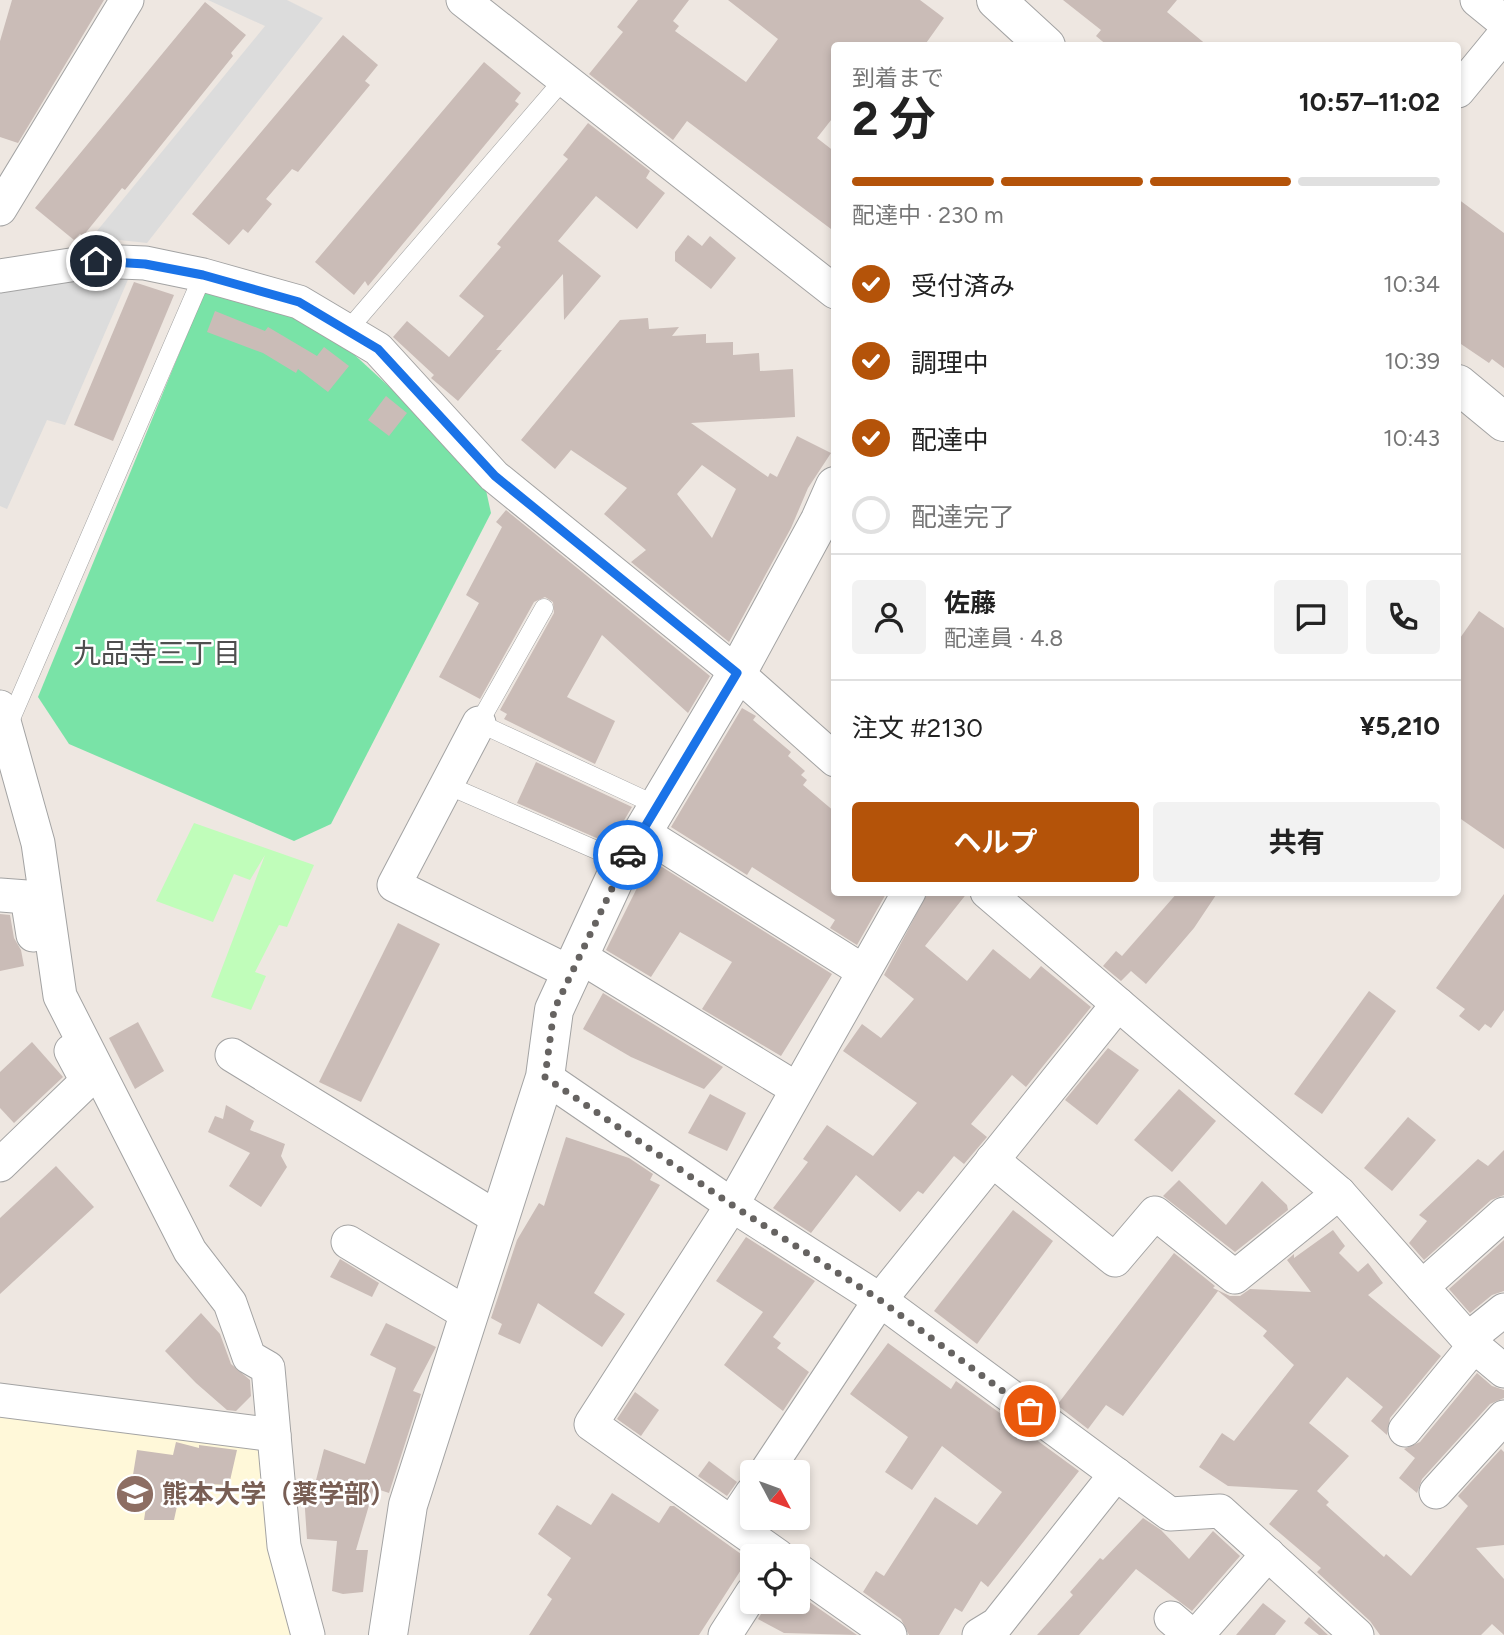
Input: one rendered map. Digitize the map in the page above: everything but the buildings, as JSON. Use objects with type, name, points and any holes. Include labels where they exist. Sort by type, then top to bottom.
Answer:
[{"type":"street","points":[[0,209],[127,0]]},
{"type":"street","points":[[463,0],[831,289]]},
{"type":"street","points":[[996,0],[1034,31]]},
{"type":"street","points":[[1477,0],[1504,22]]},
{"type":"street","points":[[1461,87],[1504,35]]},
{"type":"street","points":[[0,276],[96,261],[145,264],[203,275],[299,302],[378,349],[495,476],[737,673],[831,756]]},
{"type":"street","points":[[1461,386],[1500,411]]},
{"type":"street","points":[[388,1635],[408,1505],[545,1077],[554,1010],[641,833],[737,673],[831,495]]},
{"type":"street","points":[[4,718],[38,843],[60,996],[190,1251],[230,1303],[249,1357],[268,1368],[284,1546],[308,1635]]},
{"type":"street","points":[[479,723],[394,885],[575,965],[797,1089]]},
{"type":"street","points":[[641,833],[863,971]]},
{"type":"street","points":[[0,895],[27,897],[43,997],[87,1081],[0,1165]]},
{"type":"street","points":[[761,1544],[591,1424],[732,1205],[907,896]]},
{"type":"street","points":[[992,896],[1339,1193],[1471,1342],[1504,1371]]},
{"type":"street","points":[[774,1460],[880,1300],[1118,1004]]},
{"type":"street","points":[[232,1055],[499,1219]]},
{"type":"street","points":[[545,1077],[732,1205],[880,1300],[1170,1514],[1220,1511],[1357,1635]]},
{"type":"street","points":[[992,1160],[1115,1260],[1155,1213],[1235,1277],[1339,1193]]},
{"type":"street","points":[[1422,1287],[1504,1214]]},
{"type":"street","points":[[348,1242],[469,1315]]},
{"type":"street","points":[[1405,1430],[1471,1342],[1504,1310]]},
{"type":"street","points":[[0,1400],[274,1435]]},
{"type":"street","points":[[1436,1492],[1504,1417]]},
{"type":"street","points":[[979,1635],[997,1624],[1116,1474]]},
{"type":"street","points":[[732,1523],[740,1511]]},
{"type":"street","points":[[1186,1629],[1268,1553]]},
{"type":"street","points":[[810,1578],[890,1635]]},
{"type":"street","points":[[725,1635],[740,1612]]},
{"type":"lane","points":[[347,331],[564,79]]},
{"type":"lane","points":[[4,718],[203,275]]},
{"type":"lane","points":[[544,608],[479,723],[641,833]]},
{"type":"lane","points":[[446,785],[641,833]]},
{"type":"shaded area","points":[[208,0],[287,0],[323,18],[147,243],[92,237],[265,26]]},
{"type":"shaded area","points":[[130,275],[65,425],[47,420],[7,509],[0,506],[0,289]]},
{"type":"shaded area","name":"熊本大学（薬学部）","points":[[0,1416],[266,1449],[301,1635],[0,1635]]},
{"type":"green space","points":[[206,288],[288,315],[346,347],[482,472],[491,513],[331,824],[294,841],[69,744],[38,697]]},
{"type":"green space","points":[[194,823],[314,865],[287,927],[279,925],[255,972],[266,976],[251,1010],[211,997],[265,855],[250,880],[234,874],[213,922],[156,901]]},
{"type":"way so far","points":[[628,855],[554,1010],[545,1077],[732,1205],[880,1300],[1030,1411]]},
{"type":"place","name":"熊本大学（薬学部）","points":[[135,1494]]},
{"type":"district","name":"九品寺三丁目","points":[[157,653]]},
{"type":"route","points":[[96,261],[145,264],[203,275],[299,302],[378,349],[495,476],[737,673],[628,855]]}]
